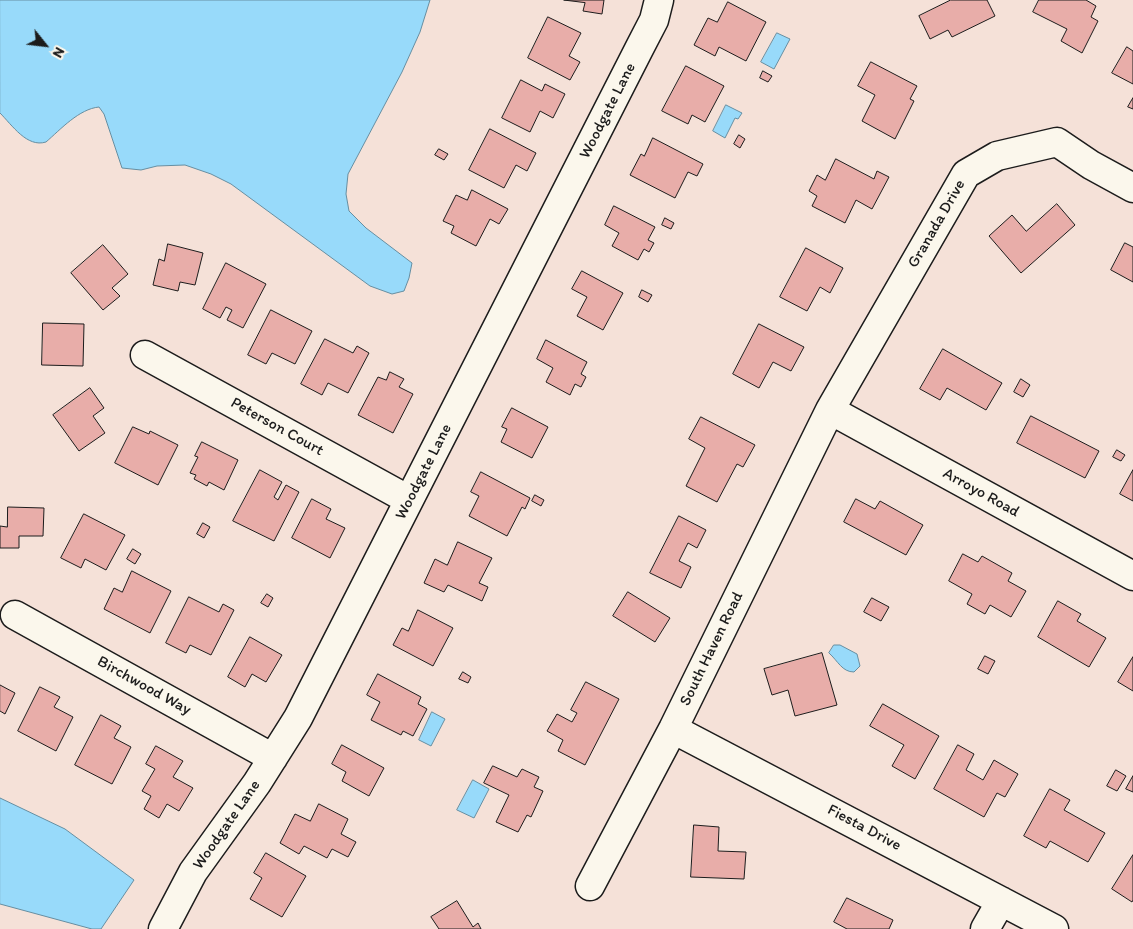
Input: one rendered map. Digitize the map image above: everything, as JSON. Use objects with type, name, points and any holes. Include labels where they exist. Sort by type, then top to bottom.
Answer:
[{"type":"street","name":"Woodgate Lane","points":[[163,929],[193,872],[257,783],[298,718],[654,20],[659,0]]},
{"type":"street","name":"Granada Drive","points":[[830,410],[966,174],[998,156],[1057,142],[1091,165],[1133,188]]},
{"type":"street","name":"Peterson Court","points":[[145,355],[409,500]]},
{"type":"street","name":"Arroyo Road","points":[[830,410],[1133,576]]},
{"type":"street","name":"South Haven Road","points":[[590,886],[673,729],[830,410]]},
{"type":"street","name":"Birchwood Way","points":[[15,615],[273,758]]},
{"type":"street","name":"Fiesta Drive","points":[[673,729],[1054,929]]},
{"type":"street","points":[[985,929],[1001,901]]},
{"type":"water","points":[[0,0],[430,0],[420,32],[402,72],[348,174],[346,194],[349,211],[366,228],[412,263],[404,291],[392,294],[370,286],[231,184],[211,174],[185,165],[157,166],[141,170],[122,168],[104,114],[99,107],[84,111],[46,142],[32,142],[26,139],[0,113]]},
{"type":"water","points":[[777,33],[790,39],[774,69],[761,62]]},
{"type":"water","points":[[726,105],[742,113],[738,119],[735,118],[725,138],[713,131]]},
{"type":"water","points":[[834,645],[840,645],[857,654],[860,666],[854,672],[843,668],[829,653]]},
{"type":"water","points":[[432,712],[445,719],[431,746],[419,740]]},
{"type":"water","points":[[473,780],[489,789],[474,818],[457,810]]},
{"type":"water","points":[[0,798],[65,829],[134,880],[101,929],[92,929],[0,904]]},
{"type":"building","points":[[564,0],[604,0],[602,14],[583,11],[585,3]]},
{"type":"building","points":[[951,0],[987,0],[995,16],[952,37],[948,30],[930,39],[919,16]]},
{"type":"building","points":[[1039,0],[1086,0],[1096,6],[1091,17],[1098,21],[1082,53],[1061,41],[1067,29],[1033,12]]},
{"type":"building","points":[[728,2],[766,22],[746,61],[719,47],[715,56],[694,45],[708,18],[717,22]]},
{"type":"building","points":[[548,17],[581,33],[569,56],[580,62],[570,80],[528,58]]},
{"type":"building","points":[[1127,47],[1133,51],[1133,84],[1112,73]]},
{"type":"building","points":[[871,62],[917,86],[910,99],[914,101],[895,139],[862,121],[875,95],[858,86]]},
{"type":"building","points":[[686,66],[724,86],[705,122],[692,115],[688,124],[662,111]]},
{"type":"building","points":[[763,71],[772,76],[768,82],[760,78]]},
{"type":"building","points":[[521,80],[542,91],[545,84],[565,94],[553,118],[540,111],[530,132],[502,118]]},
{"type":"building","points":[[1133,98],[1133,109],[1128,107]]},
{"type":"building","points":[[490,129],[536,153],[527,171],[516,165],[504,188],[469,170]]},
{"type":"building","points":[[739,135],[745,139],[740,148],[734,144]]},
{"type":"building","points":[[653,138],[703,164],[697,176],[688,172],[675,198],[630,175],[641,154],[644,156]]},
{"type":"building","points":[[439,149],[448,154],[444,160],[435,155]]},
{"type":"building","points":[[836,159],[874,179],[877,171],[889,177],[872,209],[856,200],[845,223],[812,206],[817,196],[809,191],[817,175],[825,180]]},
{"type":"building","points":[[472,190],[508,209],[499,224],[490,219],[476,246],[451,233],[454,226],[443,221],[456,195],[467,200]]},
{"type":"building","points":[[1057,204],[1075,225],[1021,273],[989,236],[1012,215],[1026,231]]},
{"type":"building","points":[[614,206],[655,227],[648,240],[654,243],[649,252],[644,249],[638,260],[612,246],[619,233],[605,225]]},
{"type":"building","points":[[665,218],[674,223],[671,229],[662,225]]},
{"type":"building","points":[[1125,243],[1133,247],[1133,282],[1111,270]]},
{"type":"building","points":[[168,244],[203,253],[195,285],[180,282],[178,291],[153,285],[159,259],[164,261]]},
{"type":"building","points":[[103,245],[128,274],[112,288],[120,296],[103,310],[71,273]]},
{"type":"building","points":[[806,248],[843,268],[830,293],[820,287],[807,311],[780,297]]},
{"type":"building","points":[[226,263],[266,284],[243,328],[227,320],[232,310],[226,307],[220,318],[203,309]]},
{"type":"building","points":[[582,271],[623,293],[603,330],[577,316],[587,297],[572,289]]},
{"type":"building","points":[[642,290],[652,295],[648,302],[639,297]]},
{"type":"building","points":[[271,310],[312,331],[295,364],[272,353],[266,364],[248,355]]},
{"type":"building","points":[[43,323],[84,324],[83,366],[42,365]]},
{"type":"building","points":[[759,324],[804,347],[791,371],[773,362],[759,388],[733,374]]},
{"type":"building","points":[[325,339],[353,353],[357,346],[369,353],[348,393],[328,383],[322,395],[301,384]]},
{"type":"building","points":[[546,340],[587,362],[581,374],[586,377],[581,387],[575,384],[570,395],[546,382],[553,368],[537,359]]},
{"type":"building","points":[[943,349],[1002,383],[986,410],[947,388],[940,400],[920,389]]},
{"type":"building","points":[[390,372],[404,379],[399,387],[413,394],[393,433],[358,415],[378,377],[386,380]]},
{"type":"building","points":[[1021,379],[1030,385],[1023,397],[1014,392]]},
{"type":"building","points":[[90,388],[104,408],[93,416],[105,433],[79,451],[53,415]]},
{"type":"building","points":[[512,408],[548,427],[532,458],[501,442],[507,429],[502,427]]},
{"type":"building","points":[[1031,416],[1099,451],[1085,478],[1017,443]]},
{"type":"building","points":[[701,417],[755,445],[743,467],[737,464],[717,502],[686,486],[705,448],[689,439]]},
{"type":"building","points":[[133,427],[149,434],[150,431],[178,445],[158,485],[115,463]]},
{"type":"building","points":[[202,442],[238,460],[224,490],[209,482],[207,486],[194,479],[196,475],[190,473],[198,457],[195,456]]},
{"type":"building","points":[[1117,450],[1125,455],[1121,461],[1113,457]]},
{"type":"building","points":[[260,470],[282,482],[274,497],[278,500],[286,485],[299,492],[274,541],[233,521]]},
{"type":"building","points":[[1133,470],[1133,501],[1120,494]]},
{"type":"building","points":[[481,472],[530,498],[525,509],[522,507],[507,536],[469,516],[479,496],[471,492]]},
{"type":"building","points":[[535,495],[544,500],[541,506],[532,501]]},
{"type":"building","points":[[312,499],[331,509],[326,519],[345,528],[330,558],[292,538]]},
{"type":"building","points":[[856,499],[875,509],[880,501],[923,525],[906,555],[844,522]]},
{"type":"building","points":[[8,507],[44,508],[43,536],[19,536],[19,548],[0,548],[0,526],[7,527]]},
{"type":"building","points":[[84,514],[125,535],[106,570],[85,559],[81,568],[61,558]]},
{"type":"building","points":[[679,516],[706,530],[697,548],[688,543],[679,561],[691,567],[681,588],[650,573]]},
{"type":"building","points":[[203,523],[210,527],[204,538],[197,534]]},
{"type":"building","points":[[458,542],[492,558],[479,583],[488,587],[482,601],[448,585],[444,592],[424,583],[435,559],[447,565]]},
{"type":"building","points":[[133,549],[141,554],[135,564],[127,559]]},
{"type":"building","points":[[963,554],[978,562],[982,556],[1012,573],[1008,581],[1026,591],[1011,617],[990,605],[985,614],[967,604],[972,594],[949,581]]},
{"type":"building","points":[[132,571],[171,591],[150,633],[104,609],[114,588],[122,592]]},
{"type":"building","points":[[628,592],[670,618],[655,642],[613,616]]},
{"type":"building","points":[[267,594],[273,598],[268,607],[261,603]]},
{"type":"building","points":[[189,597],[219,612],[223,604],[234,610],[211,655],[190,645],[186,653],[166,643]]},
{"type":"building","points":[[872,598],[889,607],[881,621],[864,612]]},
{"type":"building","points":[[1058,601],[1081,614],[1077,621],[1106,638],[1089,667],[1038,637]]},
{"type":"building","points":[[418,610],[453,628],[433,666],[393,645],[402,628],[408,631]]},
{"type":"building","points":[[250,637],[282,655],[266,682],[252,674],[245,687],[228,677]]},
{"type":"building","points":[[822,653],[837,705],[795,716],[788,690],[772,695],[764,669]]},
{"type":"building","points":[[985,656],[995,661],[988,674],[978,669]]},
{"type":"building","points":[[1133,657],[1133,691],[1118,682]]},
{"type":"building","points":[[463,672],[471,677],[468,683],[459,679]]},
{"type":"building","points":[[378,674],[421,697],[418,704],[427,709],[413,736],[403,731],[401,735],[371,720],[380,702],[367,695]]},
{"type":"building","points":[[586,682],[619,699],[585,765],[558,751],[563,740],[547,731],[557,714],[572,722],[577,713],[571,710]]},
{"type":"building","points":[[0,685],[15,693],[5,714],[0,711]]},
{"type":"building","points":[[40,687],[60,697],[54,707],[73,717],[56,751],[18,731]]},
{"type":"building","points":[[883,704],[939,736],[915,779],[892,766],[904,745],[870,726]]},
{"type":"building","points":[[101,715],[121,726],[114,738],[131,747],[112,784],[75,765]]},
{"type":"building","points":[[342,745],[384,768],[369,796],[342,781],[346,772],[332,764]]},
{"type":"building","points":[[958,745],[974,754],[966,770],[983,780],[994,760],[1018,774],[1005,797],[997,793],[984,817],[934,789]]},
{"type":"building","points":[[156,746],[183,761],[173,777],[193,788],[179,811],[167,804],[159,818],[144,809],[151,796],[142,791],[155,769],[146,764]]},
{"type":"building","points":[[493,766],[517,777],[522,769],[539,777],[534,787],[543,791],[531,817],[527,815],[518,832],[496,822],[509,795],[484,783]]},
{"type":"building","points":[[1116,770],[1126,776],[1117,791],[1107,786]]},
{"type":"building","points":[[1133,776],[1133,792],[1126,789]]},
{"type":"building","points":[[1050,789],[1070,800],[1064,810],[1105,833],[1088,862],[1050,841],[1046,848],[1024,836]]},
{"type":"building","points":[[319,804],[348,819],[341,834],[356,842],[348,857],[332,849],[327,858],[304,846],[299,854],[280,843],[295,814],[310,821]]},
{"type":"building","points":[[694,825],[719,827],[718,851],[746,852],[744,879],[691,877]]},
{"type":"building","points":[[266,853],[306,876],[282,917],[250,899],[262,878],[254,873]]},
{"type":"building","points":[[1133,855],[1133,900],[1132,902],[1112,889]]},
{"type":"building","points":[[847,898],[893,920],[889,929],[847,929],[834,922]]},
{"type":"building","points":[[457,901],[473,927],[478,923],[481,929],[439,929],[431,917]]}]
